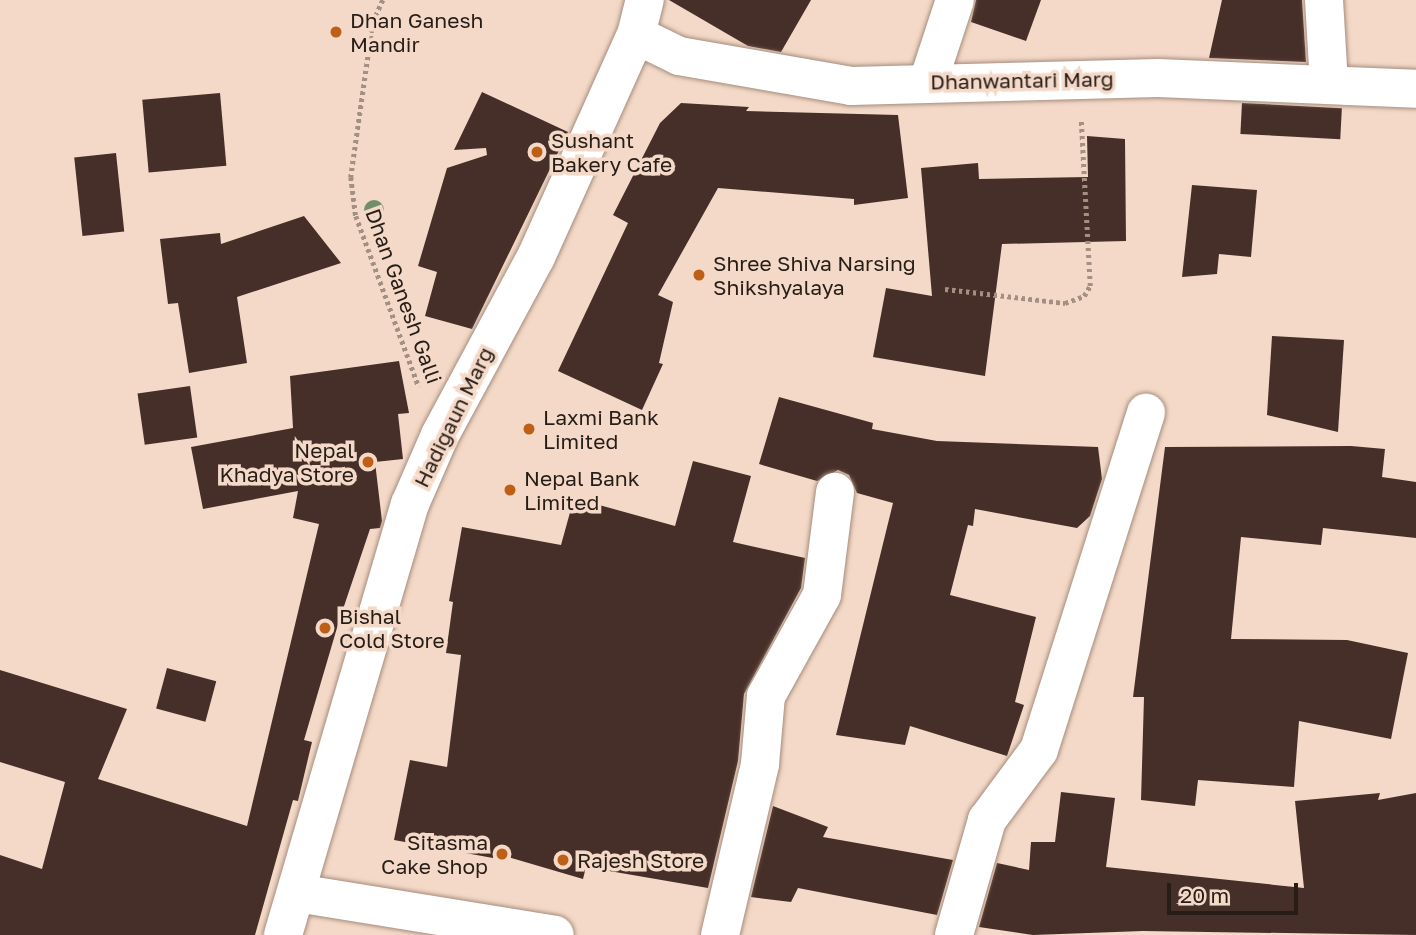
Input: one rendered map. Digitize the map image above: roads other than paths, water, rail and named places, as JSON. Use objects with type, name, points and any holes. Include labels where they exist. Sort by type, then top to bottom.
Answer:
[{"type":"street","points":[[928,82],[955,0]]},
{"type":"street","points":[[1324,0],[1329,85]]},
{"type":"street","name":"Dhanwantari Marg","points":[[640,18],[679,56],[810,82],[1080,78],[1416,89]]},
{"type":"street","name":"Hadigaun Marg","points":[[283,935],[388,570],[440,435],[536,257],[640,18]]},
{"type":"street","points":[[954,935],[987,820],[1039,750],[1146,413]]},
{"type":"street","points":[[719,935],[760,764],[766,696],[822,595],[835,492]]},
{"type":"street","points":[[297,893],[555,935]]},
{"type":"place","name":"Dhan Ganesh Mandir","points":[[336,32]]},
{"type":"place","name":"Sushant Bakery Cafe","points":[[537,152]]},
{"type":"place","name":"Shree Shiva Narsing Shikshyalaya","points":[[699,275]]},
{"type":"place","name":"Laxmi Bank Limited","points":[[529,429]]},
{"type":"place","name":"Nepal Khadya Store","points":[[368,462]]},
{"type":"place","name":"Nepal Bank Limited","points":[[510,490]]},
{"type":"place","name":"Bishal Cold Store","points":[[325,628]]},
{"type":"place","name":"Sitasma Cake Shop","points":[[502,854]]},
{"type":"place","name":"Rajesh Store","points":[[563,860]]}]
